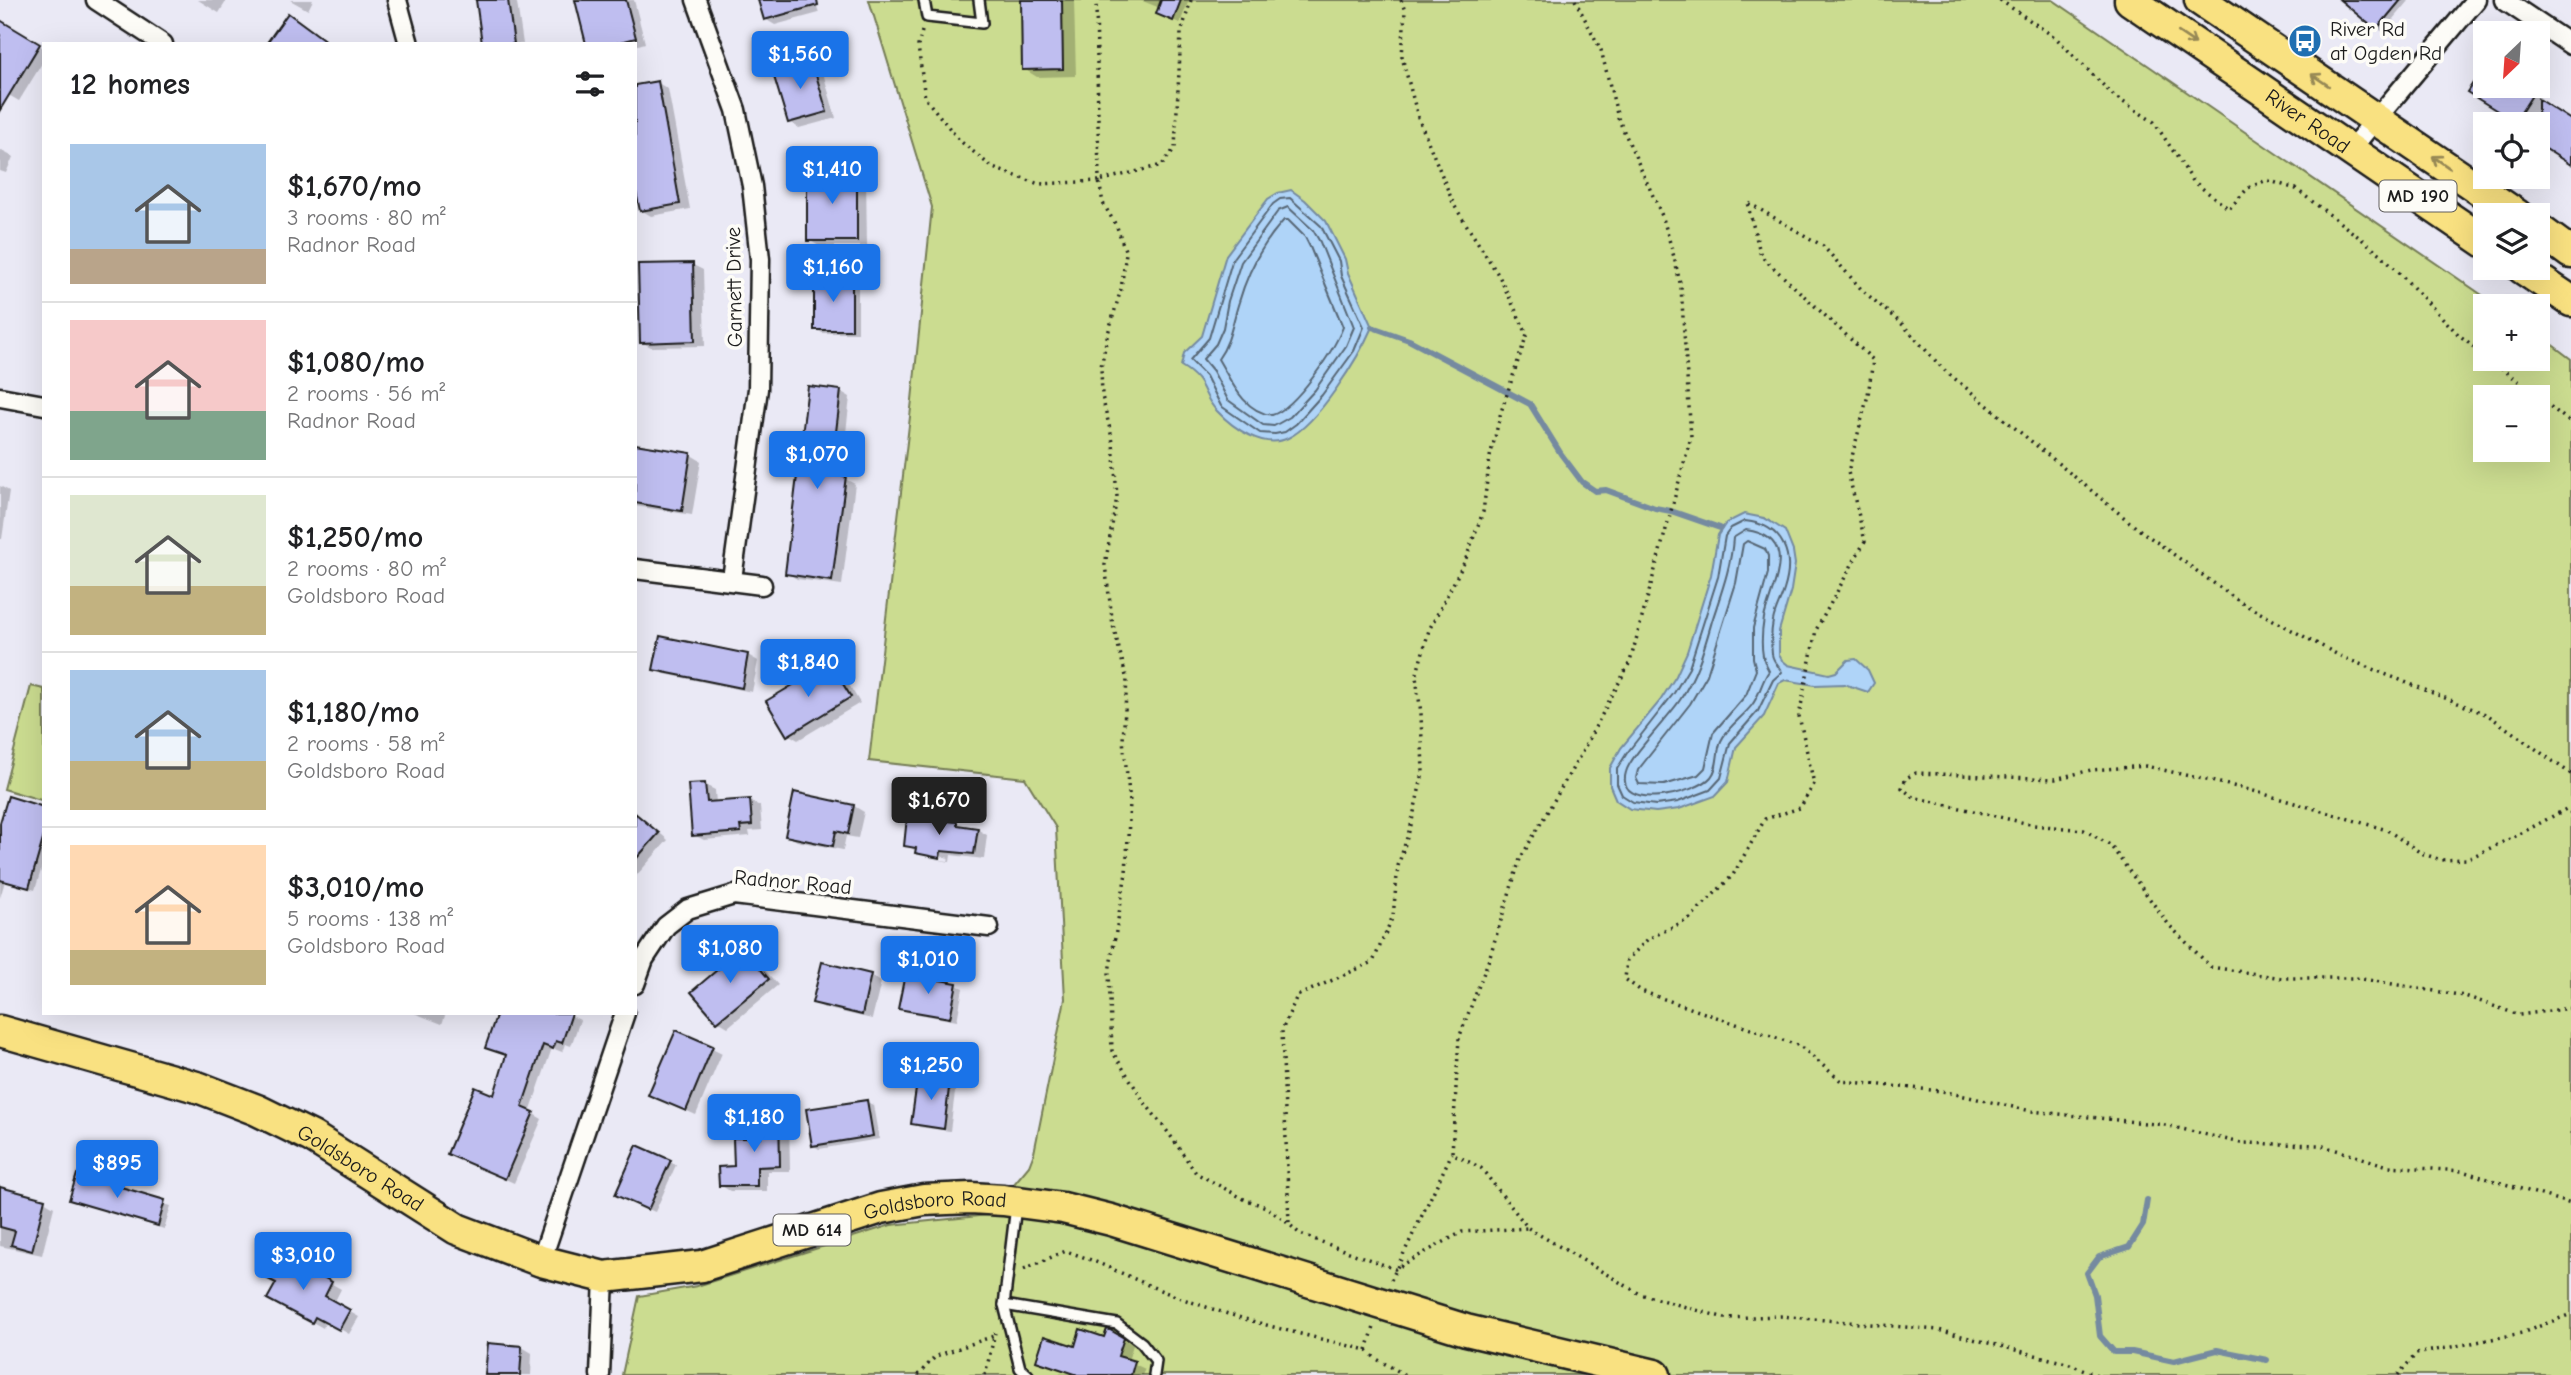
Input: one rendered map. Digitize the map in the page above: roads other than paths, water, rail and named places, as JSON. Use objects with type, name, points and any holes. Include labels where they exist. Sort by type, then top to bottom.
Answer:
[{"type":"main road","name":"River Road","points":[[2130,0],[2473,234]]},
{"type":"main road","name":"River Road","points":[[2200,0],[2500,203]]},
{"type":"main road","points":[[2550,238],[2571,253]]},
{"type":"main road","points":[[2540,280],[2571,301]]},
{"type":"main road","name":"Goldsboro Road","points":[[0,1031],[200,1088],[257,1110],[312,1138],[457,1229],[541,1261],[604,1277],[702,1266],[881,1208],[924,1200],[971,1198],[1017,1201],[1063,1208],[1111,1220],[1466,1331],[1654,1375]]},
{"type":"street","points":[[96,0],[160,42]]},
{"type":"street","points":[[397,0],[408,42]]},
{"type":"street","name":"Garnett Drive","points":[[696,0],[736,110],[752,186],[760,258],[758,389],[732,579]]},
{"type":"street","points":[[2350,150],[2476,0]]},
{"type":"street","points":[[2504,0],[2571,45]]},
{"type":"street","points":[[0,397],[42,405]]},
{"type":"street","points":[[637,569],[732,579],[762,585]]},
{"type":"street","name":"Radnor Road","points":[[637,978],[644,959],[666,926],[688,909],[734,895],[989,927]]},
{"type":"street","points":[[541,1261],[624,1015]]},
{"type":"street","points":[[600,1375],[604,1277]]},
{"type":"lane","points":[[924,0],[927,17],[982,23],[979,0]]},
{"type":"lane","points":[[1017,1201],[1004,1305],[1020,1368],[1028,1375]]},
{"type":"lane","points":[[1004,1305],[1117,1324],[1142,1343],[1156,1361],[1154,1375]]},
{"type":"water","points":[[1291,190],[1326,221],[1345,259],[1348,273],[1372,327],[1348,372],[1312,419],[1288,438],[1269,441],[1240,430],[1224,418],[1212,405],[1196,377],[1181,366],[1184,353],[1202,336],[1226,255],[1268,199]]},
{"type":"water","points":[[1744,514],[1764,518],[1785,531],[1793,551],[1795,564],[1791,590],[1779,631],[1779,655],[1782,660],[1788,665],[1829,674],[1836,672],[1848,660],[1856,659],[1868,670],[1874,683],[1868,692],[1844,684],[1815,685],[1785,680],[1779,683],[1764,716],[1736,747],[1728,782],[1715,796],[1679,809],[1656,812],[1630,809],[1616,800],[1610,786],[1610,768],[1621,748],[1660,701],[1676,676],[1687,652],[1711,575],[1718,535],[1726,523]]},
{"type":"waterway","points":[[1372,327],[1409,340],[1530,404],[1561,454],[1582,482],[1595,491],[1606,490],[1720,528]]},
{"type":"waterway","points":[[2147,1200],[2143,1225],[2129,1247],[2099,1257],[2087,1273],[2095,1295],[2100,1336],[2114,1352],[2132,1352],[2174,1361],[2217,1350],[2267,1360]]},
{"type":"place","name":"River Rd at Ogden Rd","points":[[2305,41]]}]
